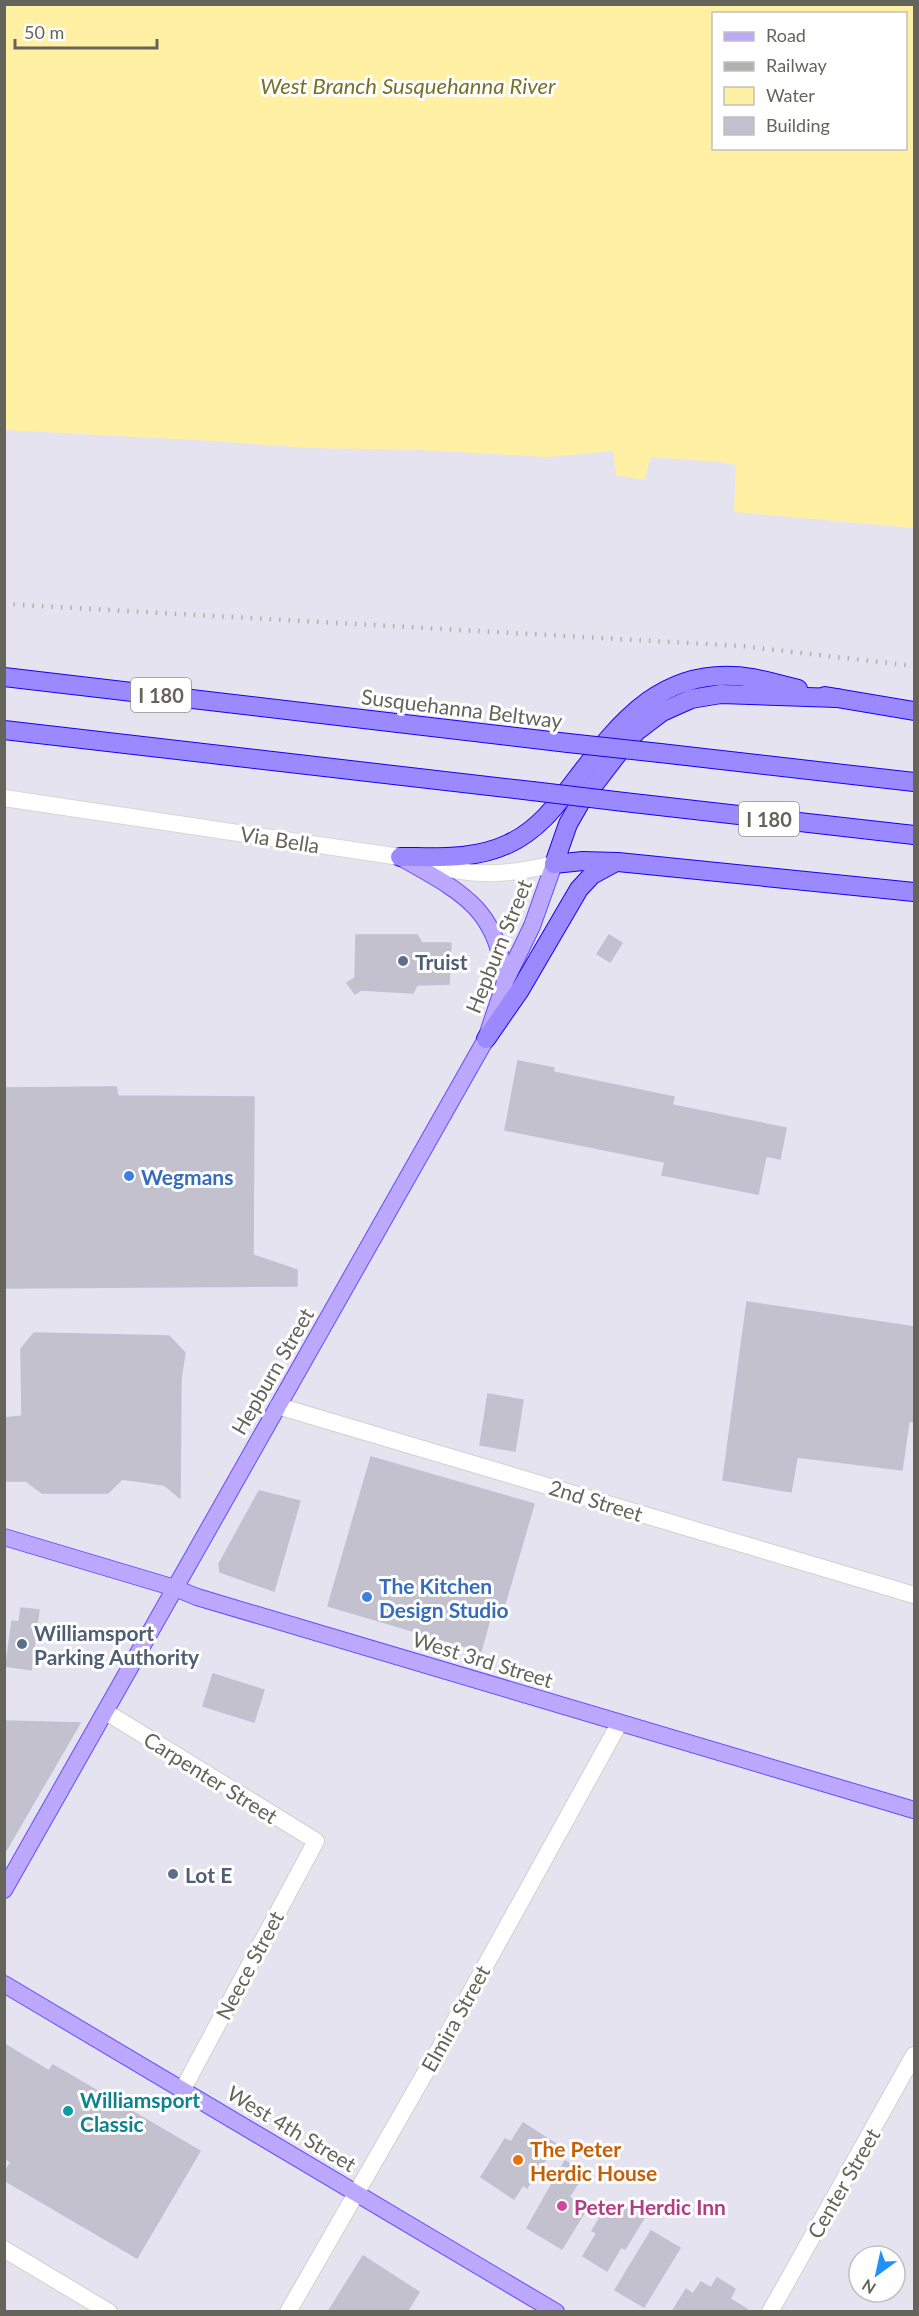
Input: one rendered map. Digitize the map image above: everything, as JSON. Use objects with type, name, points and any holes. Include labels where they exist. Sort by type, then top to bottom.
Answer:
[{"type":"highway","name":"Susquehanna Beltway","points":[[4,677],[915,782]]},
{"type":"highway","points":[[400,857],[448,857],[479,854],[510,843],[524,835],[553,808],[625,719],[653,697],[686,683],[719,677],[752,678],[837,698],[915,711]]},
{"type":"highway","points":[[837,698],[720,694],[691,699],[662,712],[637,731],[626,743],[580,803],[568,824],[554,864],[583,861],[618,862],[915,892]]},
{"type":"highway","name":"I 180","points":[[4,730],[915,835]]},
{"type":"highway","points":[[486,1038],[520,990],[579,889],[592,875],[618,862]]},
{"type":"main road","points":[[400,857],[453,888],[477,908],[494,932],[500,947],[505,982]]},
{"type":"main road","name":"Hepburn Street","points":[[4,1890],[486,1038],[505,982],[532,926],[554,864]]},
{"type":"main road","name":"West 3rd Street","points":[[4,1537],[619,1724],[915,1810]]},
{"type":"main road","name":"West 4th Street","points":[[4,1984],[556,2312]]},
{"type":"street","name":"Via Bella","points":[[4,798],[400,857],[450,870],[480,874],[511,873],[554,864]]},
{"type":"street","name":"2nd Street","points":[[278,1406],[915,1595]]},
{"type":"street","name":"Carpenter Street","points":[[106,1712],[316,1841]]},
{"type":"street","name":"Elmira Street","points":[[288,2312],[447,2035],[619,1724]]},
{"type":"street","name":"Neece Street","points":[[183,2089],[316,1841]]},
{"type":"street","name":"Center Street","points":[[770,2312],[915,2055]]},
{"type":"street","points":[[4,2249],[110,2312]]},
{"type":"water","name":"West Branch Susquehanna River","points":[[5,4],[914,5],[914,528],[734,512],[736,465],[721,462],[651,457],[644,480],[616,475],[613,451],[548,457],[420,450],[310,448],[5,430]]},
{"type":"building","name":"Truist","points":[[356,935],[417,935],[422,943],[451,943],[449,984],[417,985],[413,993],[361,990],[355,994],[347,983],[355,978]]},
{"type":"building","points":[[609,935],[622,943],[610,962],[597,954]]},
{"type":"building","points":[[518,1061],[554,1068],[553,1072],[674,1097],[672,1105],[786,1128],[780,1159],[766,1156],[758,1194],[662,1175],[665,1162],[505,1130]]},
{"type":"building","name":"Wegmans","points":[[116,1087],[118,1096],[254,1097],[253,1255],[297,1270],[297,1286],[4,1288],[4,1088]]},
{"type":"building","points":[[747,1302],[914,1327],[914,1422],[909,1421],[902,1470],[797,1457],[791,1492],[723,1480]]},
{"type":"building","points":[[34,1333],[169,1336],[185,1353],[181,1378],[180,1498],[164,1485],[122,1479],[108,1493],[42,1493],[26,1481],[4,1481],[4,1418],[22,1416],[21,1349]]},
{"type":"building","points":[[488,1394],[523,1400],[515,1451],[480,1445]]},
{"type":"building","points":[[371,1457],[534,1504],[502,1614],[492,1611],[481,1651],[328,1606]]},
{"type":"building","points":[[259,1491],[300,1501],[274,1591],[220,1572],[219,1564]]},
{"type":"building","name":"Williamsport Parking Authority","points":[[21,1608],[39,1610],[31,1670],[6,1666],[12,1621],[19,1622]]},
{"type":"building","points":[[213,1674],[264,1690],[254,1722],[203,1706]]},
{"type":"building","points":[[4,1721],[80,1723],[4,1854]]},
{"type":"building","name":"Williamsport Classic","points":[[4,2044],[49,2071],[53,2065],[200,2151],[137,2258],[4,2180],[4,2174],[11,2162],[4,2158]]},
{"type":"building","name":"The Peter Herdic House","points":[[523,2123],[556,2144],[527,2188],[523,2185],[514,2199],[481,2177],[505,2139],[511,2142]]},
{"type":"building","name":"Peter Herdic Inn","points":[[565,2161],[585,2172],[569,2197],[587,2208],[562,2249],[527,2228]]},
{"type":"building","points":[[619,2202],[644,2218],[625,2249],[621,2247],[607,2271],[583,2256],[597,2233],[592,2231],[602,2214],[609,2219]]},
{"type":"building","points":[[651,2231],[680,2248],[644,2307],[615,2290]]},
{"type":"building","points":[[363,2256],[419,2292],[407,2312],[328,2312]]},
{"type":"building","points":[[717,2278],[735,2289],[730,2299],[747,2309],[746,2312],[672,2312],[686,2289],[693,2294],[701,2282],[711,2288]]},
{"type":"railway","points":[[4,604],[741,646],[914,666]]},
{"type":"place","name":"Truist","points":[[403,961]]},
{"type":"place","name":"Wegmans","points":[[129,1176]]},
{"type":"place","name":"The Kitchen Design Studio","points":[[367,1597]]},
{"type":"place","name":"Williamsport Parking Authority","points":[[22,1644]]},
{"type":"place","name":"Lot E","points":[[173,1874]]},
{"type":"place","name":"Williamsport Classic","points":[[68,2111]]},
{"type":"place","name":"The Peter Herdic House","points":[[518,2160]]},
{"type":"place","name":"Peter Herdic Inn","points":[[562,2206]]}]
